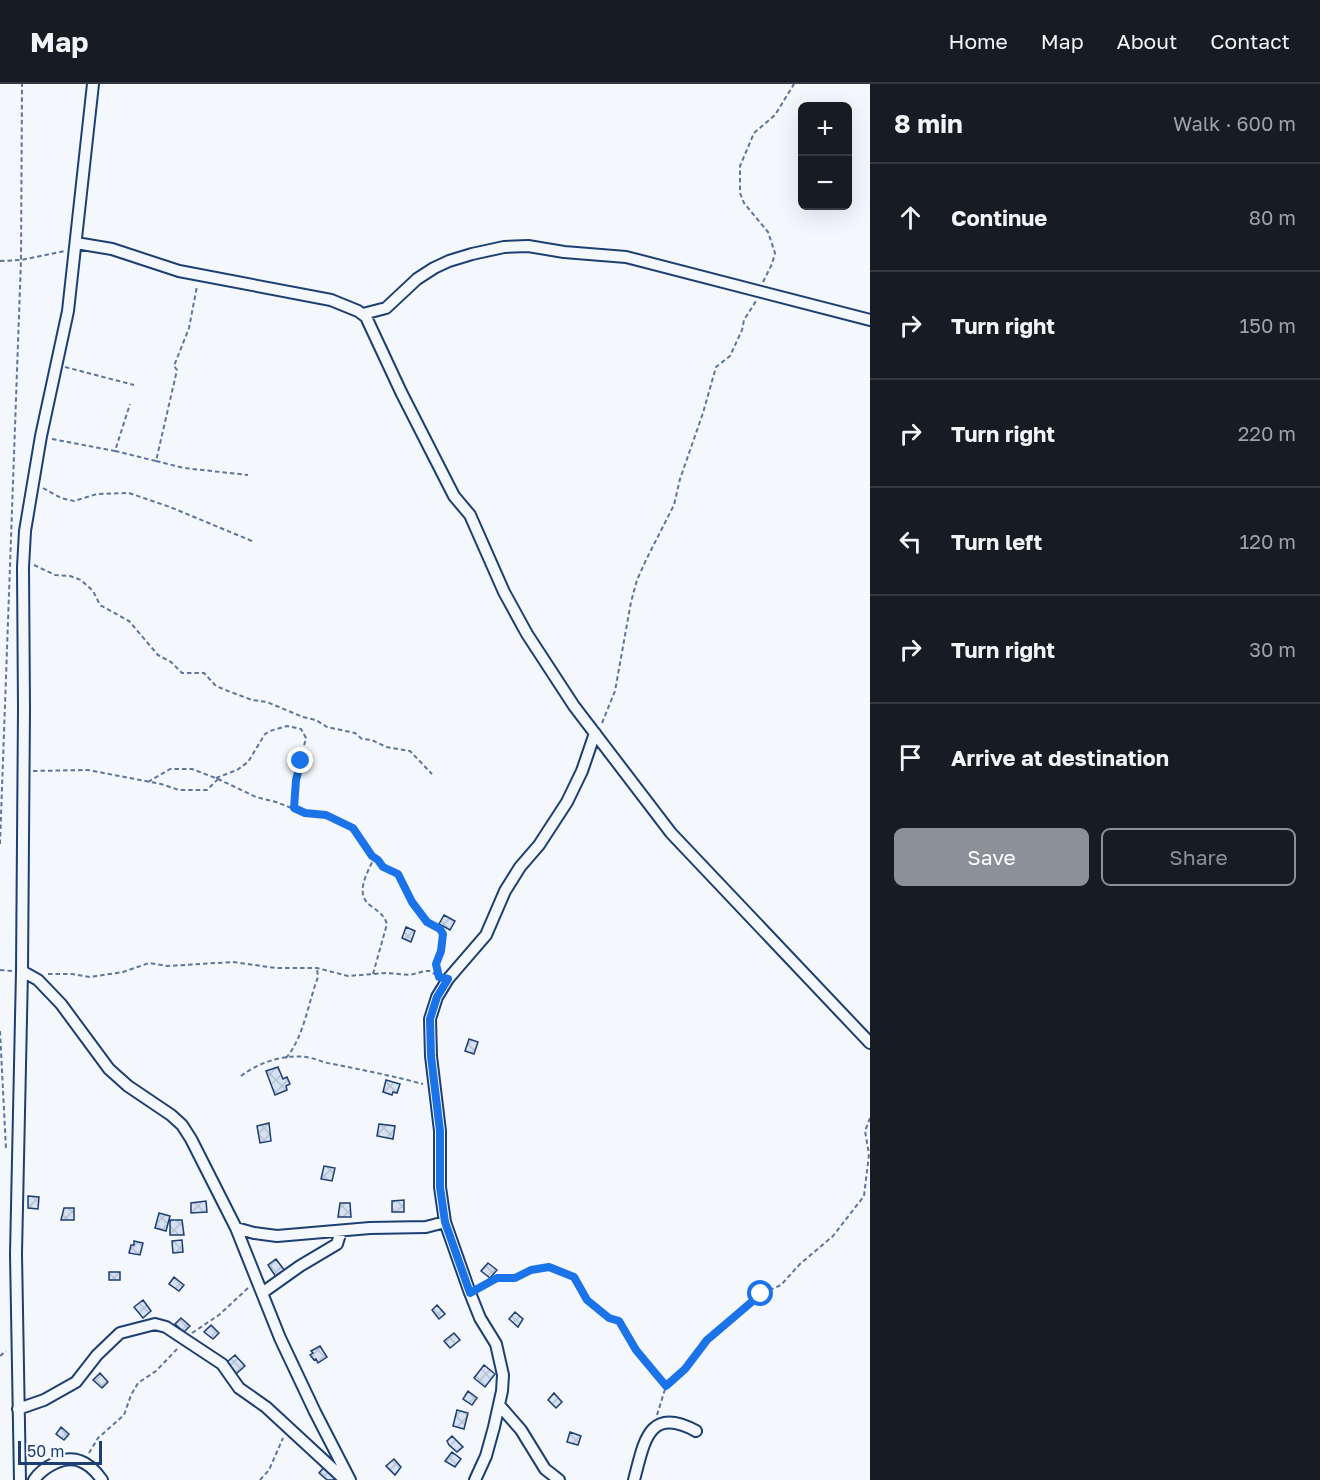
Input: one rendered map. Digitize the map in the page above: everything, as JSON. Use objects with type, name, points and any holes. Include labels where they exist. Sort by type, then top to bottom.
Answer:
[{"type":"street","points":[[20,1480],[16,1254],[22,971],[23,558],[40,436],[68,311],[93,84]]},
{"type":"street","points":[[76,246],[112,249],[152,263],[199,275],[331,300],[363,314],[454,496],[470,515],[504,592],[527,634],[574,706],[671,833],[870,1043]]},
{"type":"street","points":[[363,314],[386,308],[417,279],[434,268],[472,254],[504,247],[528,246],[564,252],[626,257],[870,320]]},
{"type":"street","points":[[475,1480],[486,1456],[500,1406],[503,1375],[496,1344],[480,1318],[445,1222],[440,1187],[440,1131],[430,1019],[437,997],[453,972],[486,935],[505,891],[560,814],[574,789],[595,733]]},
{"type":"street","points":[[22,971],[38,980],[77,1024],[109,1069],[128,1086],[182,1125],[191,1138],[236,1228],[280,1338],[350,1480]]},
{"type":"street","points":[[236,1228],[277,1236],[370,1228],[426,1227],[445,1222]]},
{"type":"street","points":[[262,1293],[300,1266],[337,1244],[341,1231]]},
{"type":"street","points":[[18,1409],[44,1400],[76,1382],[97,1355],[120,1333],[155,1324],[166,1327],[222,1364],[239,1388],[289,1427],[345,1480]]},
{"type":"street","points":[[500,1406],[521,1430],[545,1469],[559,1480]]},
{"type":"street","points":[[634,1480],[645,1440],[652,1429],[664,1422],[681,1422],[696,1431]]},
{"type":"street","points":[[34,1480],[44,1468],[69,1460],[80,1461],[91,1468],[102,1480]]},
{"type":"path","points":[[0,844],[21,260],[22,84]]},
{"type":"path","points":[[595,733],[608,712],[615,691],[637,580],[674,506],[680,479],[716,367],[730,356],[744,320],[757,299],[772,264],[775,253],[768,232],[744,203],[740,193],[740,166],[754,134],[775,115],[794,84]]},
{"type":"path","points":[[0,261],[21,260],[76,246]]},
{"type":"path","points":[[156,461],[177,370],[174,366],[189,328],[199,275]]},
{"type":"path","points":[[57,365],[134,385]]},
{"type":"path","points":[[115,451],[130,404]]},
{"type":"path","points":[[40,436],[184,468],[248,475]]},
{"type":"path","points":[[33,482],[61,498],[75,501],[98,494],[129,493],[170,507],[252,541]]},
{"type":"path","points":[[23,558],[46,572],[81,580],[93,591],[100,605],[129,621],[158,655],[171,662],[182,673],[204,673],[216,686],[228,691],[252,700],[267,702],[316,720],[327,727],[355,734],[386,747],[410,751],[432,774]]},
{"type":"path","points":[[0,675],[6,675]]},
{"type":"path","points":[[22,771],[88,770],[179,790],[207,790],[217,779],[248,762],[265,734],[287,726],[301,729],[306,738],[296,780],[294,808]]},
{"type":"path","points":[[38,980],[54,973],[90,977],[123,972],[149,963],[166,966],[233,962],[276,968],[317,968],[348,976],[410,975],[430,971],[439,977],[436,964],[441,951],[443,934],[440,929],[427,922],[412,902],[398,874],[383,867],[374,858],[353,828],[326,815],[305,813],[256,798],[192,769],[174,768],[148,782]]},
{"type":"path","points":[[374,858],[363,885],[362,897],[384,917],[387,924],[374,974]]},
{"type":"path","points":[[286,1059],[294,1050],[299,1038],[318,977],[317,968]]},
{"type":"path","points":[[241,1076],[251,1068],[278,1059],[305,1057],[435,1087]]},
{"type":"path","points":[[652,1429],[666,1386],[685,1369],[707,1340],[761,1294],[781,1285],[817,1248],[828,1241],[864,1196],[869,1154],[865,1131],[870,1118]]},
{"type":"path","points":[[470,1293],[497,1278],[515,1278],[531,1270],[549,1267],[574,1277],[587,1300],[609,1318],[619,1321],[636,1350],[666,1386]]},
{"type":"path","points":[[80,1461],[98,1438],[124,1415],[138,1383],[156,1371],[197,1328],[219,1315],[257,1280]]},
{"type":"path","points":[[260,1480],[269,1470],[289,1427]]},
{"type":"building","points":[[444,915],[455,921],[450,930],[439,924]]},
{"type":"building","points":[[406,927],[415,931],[411,942],[402,938]]},
{"type":"building","points":[[469,1039],[478,1042],[474,1054],[465,1051]]},
{"type":"building","points":[[278,1067],[283,1079],[287,1077],[290,1084],[286,1086],[287,1090],[275,1095],[266,1071]]},
{"type":"building","points":[[386,1080],[400,1084],[397,1093],[393,1092],[392,1095],[383,1092]]},
{"type":"building","points":[[269,1123],[271,1141],[260,1143],[257,1126]]},
{"type":"building","points":[[379,1124],[395,1126],[393,1139],[377,1136]]},
{"type":"building","points":[[324,1166],[335,1168],[332,1181],[321,1179]]},
{"type":"building","points":[[28,1196],[39,1197],[38,1209],[28,1208]]},
{"type":"building","points":[[404,1200],[404,1212],[392,1212],[392,1201]]},
{"type":"building","points":[[206,1201],[207,1212],[191,1213],[191,1203]]},
{"type":"building","points":[[340,1203],[350,1203],[351,1217],[338,1217]]},
{"type":"building","points":[[64,1208],[74,1208],[74,1220],[61,1220]]},
{"type":"building","points":[[159,1213],[170,1216],[166,1231],[155,1228]]},
{"type":"building","points":[[170,1220],[182,1220],[184,1235],[170,1235]]},
{"type":"building","points":[[182,1240],[183,1252],[173,1253],[172,1241]]},
{"type":"building","points":[[134,1241],[143,1243],[140,1255],[129,1253]]},
{"type":"building","points":[[276,1259],[285,1271],[276,1277],[268,1265]]},
{"type":"building","points":[[488,1263],[497,1270],[490,1278],[481,1271]]},
{"type":"building","points":[[109,1272],[120,1272],[120,1280],[109,1280]]},
{"type":"building","points":[[174,1277],[184,1285],[179,1291],[169,1284]]},
{"type":"building","points":[[143,1300],[151,1311],[143,1318],[134,1307]]},
{"type":"building","points":[[437,1305],[445,1314],[439,1319],[432,1310]]},
{"type":"building","points":[[515,1312],[523,1319],[518,1327],[509,1319]]},
{"type":"building","points":[[181,1318],[190,1326],[184,1332],[175,1324]]},
{"type":"building","points":[[211,1325],[219,1333],[213,1339],[204,1332]]},
{"type":"building","points":[[454,1333],[460,1340],[450,1348],[444,1341]]},
{"type":"building","points":[[320,1346],[327,1357],[318,1363],[310,1355],[313,1353],[311,1351]]},
{"type":"building","points":[[235,1355],[245,1366],[236,1374],[227,1362]]},
{"type":"building","points":[[484,1365],[495,1374],[485,1387],[474,1378]]},
{"type":"building","points":[[100,1373],[108,1382],[102,1388],[93,1380]]},
{"type":"building","points":[[468,1391],[477,1398],[472,1405],[463,1399]]},
{"type":"building","points":[[554,1393],[562,1402],[556,1408],[548,1400]]},
{"type":"building","points":[[457,1410],[468,1413],[464,1429],[453,1426]]},
{"type":"building","points":[[61,1427],[69,1434],[64,1440],[56,1434]]},
{"type":"building","points":[[570,1432],[581,1436],[578,1445],[567,1442]]},
{"type":"building","points":[[452,1436],[463,1447],[457,1452],[447,1441]]},
{"type":"building","points":[[452,1452],[461,1459],[455,1467],[445,1461]]},
{"type":"building","points":[[394,1459],[401,1467],[395,1475],[386,1466]]},
{"type":"building","points":[[325,1466],[337,1476],[334,1480],[327,1480],[319,1473]]},
{"type":"route","points":[[301,761],[296,780],[294,808],[309,814],[326,815],[353,828],[372,856],[383,867],[398,874],[412,902],[427,922],[440,929],[443,934],[441,951],[436,964],[439,977],[448,979],[437,997],[430,1019],[431,1056],[440,1131],[440,1187],[450,1240],[470,1293],[497,1278],[515,1278],[531,1270],[549,1267],[574,1277],[587,1300],[609,1318],[619,1321],[636,1350],[666,1386],[685,1369],[707,1340],[761,1294]]}]
